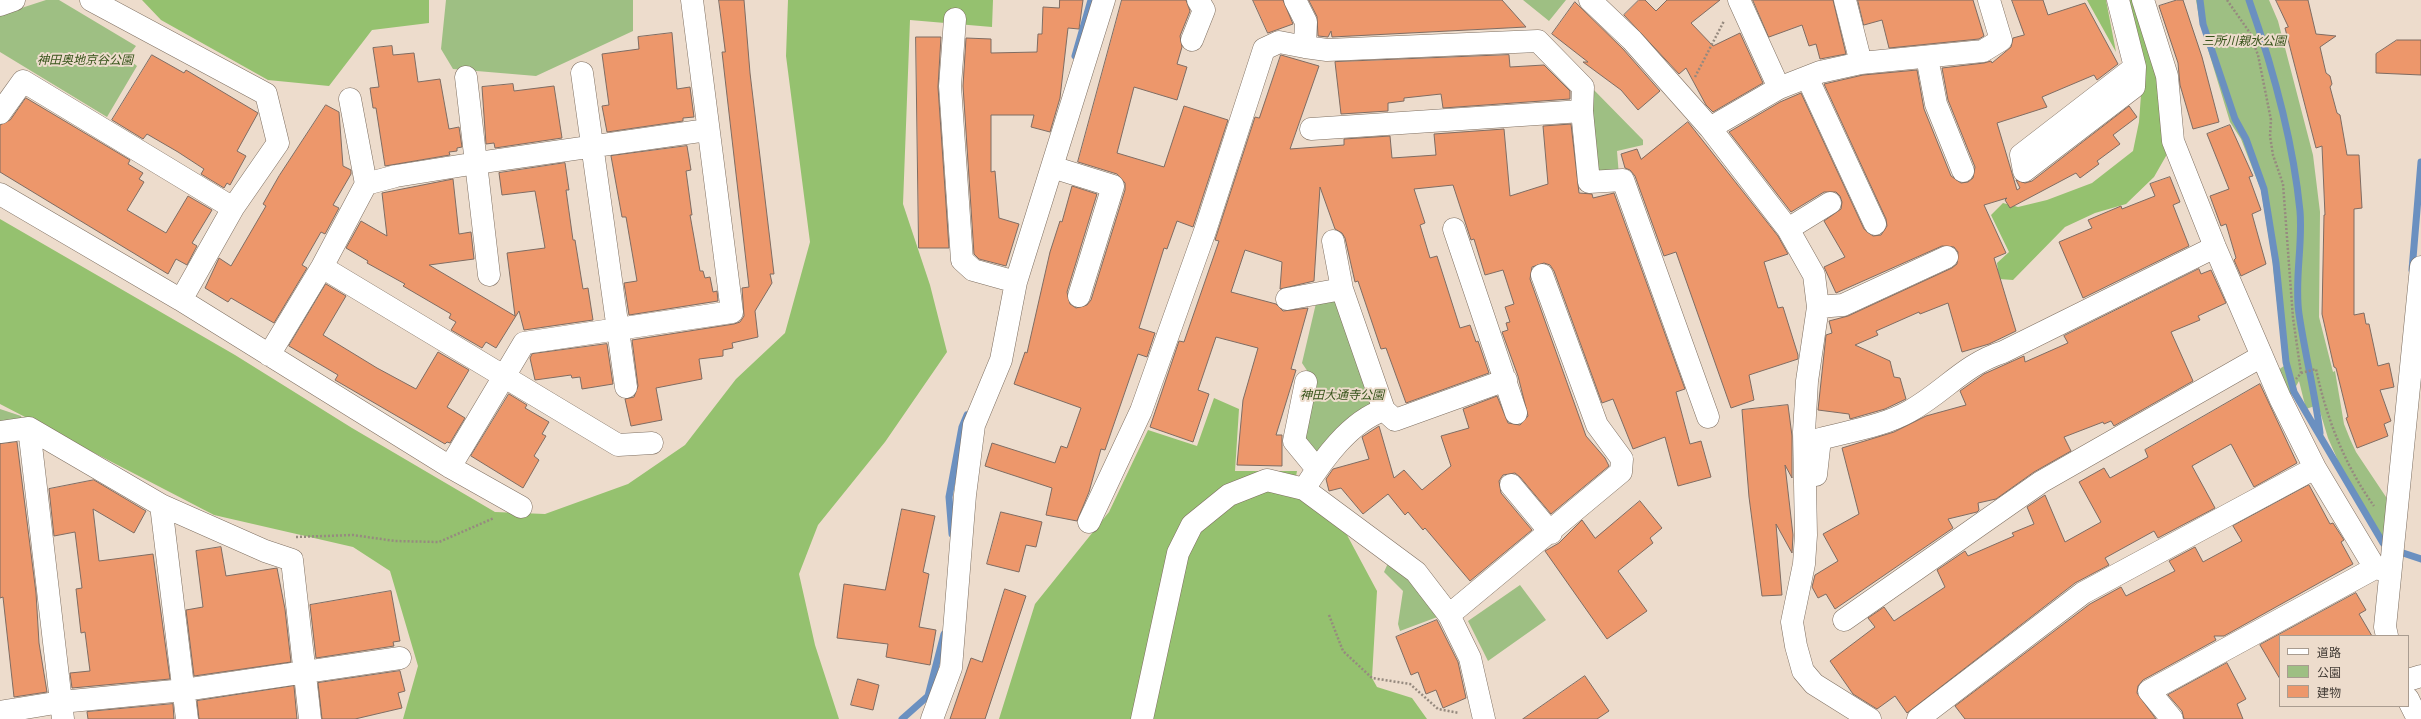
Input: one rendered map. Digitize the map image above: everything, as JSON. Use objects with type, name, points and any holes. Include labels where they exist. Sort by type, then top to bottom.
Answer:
[{"type":"street","points":[[0,5],[14,0]]},
{"type":"street","points":[[91,0],[266,94],[278,142],[233,208],[181,300]]},
{"type":"street","points":[[450,467],[524,343],[732,312],[707,130],[692,0]]},
{"type":"street","points":[[932,719],[951,668],[964,496],[974,425],[1001,360],[1016,282],[1104,0]]},
{"type":"street","points":[[1192,40],[1204,10],[1198,0]]},
{"type":"street","points":[[1295,0],[1306,22],[1305,47]]},
{"type":"street","points":[[1590,0],[1632,40],[1710,128],[1788,229],[1814,275],[1818,307],[1807,381],[1804,432],[1804,501],[1806,535],[1804,564],[1792,622],[1796,646],[1803,671],[1814,684],[1870,719]]},
{"type":"street","points":[[1739,0],[1779,88]]},
{"type":"street","points":[[1845,0],[1862,64]]},
{"type":"street","points":[[1710,128],[1779,88],[1820,72],[1862,64],[1983,51],[2001,40],[1989,0]]},
{"type":"street","points":[[2118,0],[2135,67],[2134,87],[2024,171],[2021,155],[2135,67]]},
{"type":"street","points":[[2143,0],[2167,76],[2173,141],[2215,247],[2262,356],[2315,468],[2382,570]]},
{"type":"street","points":[[955,19],[950,86],[962,260],[973,270],[1016,282]]},
{"type":"street","points":[[1089,522],[1141,410],[1205,231],[1264,49],[1279,42],[1327,50],[1538,41],[1583,87],[1582,111],[1589,182],[1623,180],[1708,417]]},
{"type":"street","points":[[1927,57],[1936,104],[1964,171]]},
{"type":"street","points":[[582,73],[626,387]]},
{"type":"street","points":[[466,77],[489,275]]},
{"type":"street","points":[[1807,77],[1875,224]]},
{"type":"street","points":[[0,113],[23,81],[233,208]]},
{"type":"street","points":[[268,355],[322,267],[366,184],[350,98]]},
{"type":"street","points":[[1311,129],[1582,111]]},
{"type":"street","points":[[366,184],[396,176],[477,163],[707,130]]},
{"type":"street","points":[[1052,168],[1112,186],[1079,296]]},
{"type":"street","points":[[0,194],[181,300],[450,467],[521,506]]},
{"type":"street","points":[[1788,229],[1830,203]]},
{"type":"street","points":[[1454,229],[1516,413]]},
{"type":"street","points":[[1333,241],[1342,289],[1384,410],[1395,420],[1506,380]]},
{"type":"street","points":[[1804,501],[1815,487],[1820,439],[1898,418],[1912,410],[1980,360],[2003,352],[2215,247]]},
{"type":"street","points":[[1818,307],[1843,305],[1947,257]]},
{"type":"street","points":[[322,267],[618,445],[652,443]]},
{"type":"street","points":[[2387,635],[2382,570],[2396,524],[2417,357],[2421,267]]},
{"type":"street","points":[[1449,615],[1551,533],[1621,472],[1622,459],[1597,426],[1542,275]]},
{"type":"street","points":[[1287,299],[1342,289]]},
{"type":"street","points":[[1844,620],[2041,482],[2262,356]]},
{"type":"street","points":[[1306,382],[1294,441],[1317,469]]},
{"type":"street","points":[[1304,489],[1317,469],[1337,444],[1371,414],[1384,410]]},
{"type":"street","points":[[29,428],[62,710]]},
{"type":"street","points":[[0,432],[29,428],[161,505],[265,551],[292,560],[310,719]]},
{"type":"street","points":[[1918,719],[2083,593],[2315,468]]},
{"type":"street","points":[[1142,719],[1178,553],[1192,525],[1229,495],[1267,480],[1304,489],[1416,572],[1449,615],[1470,658],[1483,718]]},
{"type":"street","points":[[1511,485],[1551,533]]},
{"type":"street","points":[[161,505],[187,719]]},
{"type":"street","points":[[2172,719],[2148,690],[2382,570]]},
{"type":"street","points":[[0,712],[62,710],[184,690],[400,658]]},
{"type":"street","points":[[2409,680],[2421,676]]},
{"type":"street","points":[[2409,701],[2418,719]]},
{"type":"path","points":[[2227,0],[2250,33],[2258,55],[2271,120],[2270,136],[2273,155],[2283,184],[2294,318],[2301,373],[2316,369],[2340,445],[2365,493],[2377,509]]},
{"type":"path","points":[[1684,99],[1725,20]]},
{"type":"path","points":[[265,551],[298,536],[353,535],[395,540],[439,542],[521,506]]},
{"type":"path","points":[[1329,615],[1344,651],[1372,678],[1410,684],[1438,709],[1483,718]]},
{"type":"green space","name":"神田奥地京谷公園","points":[[46,0],[59,0],[136,46],[127,58],[137,66],[107,117],[0,52],[0,15]]},
{"type":"green space","points":[[142,0],[429,0],[429,23],[372,30],[329,86],[268,80],[161,20]]},
{"type":"green space","points":[[446,0],[633,0],[633,31],[536,76],[453,69],[441,49]]},
{"type":"green space","points":[[788,0],[993,0],[992,27],[910,20],[903,204],[930,285],[947,352],[885,442],[818,525],[799,574],[815,645],[839,719],[403,719],[418,666],[390,571],[353,547],[214,515],[0,404],[0,219],[235,355],[352,428],[495,512],[545,514],[628,484],[685,445],[736,379],[785,333],[810,242],[786,56]]},
{"type":"green space","points":[[1523,0],[1566,0],[1549,21]]},
{"type":"green space","points":[[2087,0],[2106,0],[2116,52]]},
{"type":"green space","points":[[2129,0],[2137,0],[2163,84],[2166,156],[2154,177],[2126,204],[2095,213],[2065,227],[2013,280],[1999,279],[1997,263],[2009,252],[1991,215],[2003,203],[2018,207],[2047,200],[2092,183],[2133,151],[2139,122],[2143,68]]},
{"type":"green space","name":"三所川親水公園","points":[[2196,0],[2269,0],[2278,21],[2313,155],[2320,212],[2319,317],[2333,372],[2335,371],[2344,424],[2356,452],[2388,500],[2386,537],[2382,536],[2339,463],[2328,438],[2318,405],[2306,409],[2299,381],[2291,395],[2278,370],[2284,366],[2272,257],[2261,190],[2241,139],[2230,122],[2200,23]]},
{"type":"green space","points":[[1591,87],[1643,140],[1643,145],[1617,151],[1619,176],[1594,176]]},
{"type":"green space","name":"神田大通寺公園","points":[[1338,294],[1378,407],[1316,462],[1304,441],[1314,381],[1302,363],[1317,299]]},
{"type":"green space","points":[[1214,398],[1239,409],[1235,471],[1297,471],[1294,487],[1347,535],[1377,591],[1372,678],[1377,687],[1412,698],[1427,719],[999,719],[1035,604],[1109,512],[1148,430],[1197,446]]},
{"type":"green space","points":[[0,409],[21,416],[23,422],[0,425]]},
{"type":"green space","points":[[1389,561],[1421,586],[1440,616],[1400,631],[1398,624],[1403,591],[1384,572]]},
{"type":"green space","points":[[1520,585],[1546,620],[1488,661],[1468,621]]},
{"type":"building","points":[[719,0],[744,0],[750,73],[774,274],[770,274],[772,283],[755,311],[758,337],[732,343],[733,348],[723,350],[723,356],[699,359],[702,379],[656,388],[662,420],[631,426],[625,399],[634,397],[638,386],[632,340],[734,324],[740,322],[744,316],[742,288],[749,287],[722,52],[725,52]]},
{"type":"building","points":[[1060,0],[1083,0],[1079,29],[1068,28],[1060,98],[1050,132],[1031,127],[1034,115],[991,115],[991,172],[995,171],[999,218],[1019,224],[1006,266],[979,259],[974,254],[963,86],[966,38],[991,39],[991,53],[1037,52],[1038,34],[1042,34],[1043,7],[1059,8]]},
{"type":"building","points":[[1122,0],[1186,0],[1190,11],[1180,36],[1182,47],[1177,64],[1187,67],[1177,100],[1134,87],[1117,153],[1164,167],[1184,106],[1228,120],[1193,227],[1177,221],[1167,249],[1164,248],[1139,328],[1155,333],[1147,357],[1138,354],[1105,450],[1101,449],[1089,492],[1077,521],[1046,515],[1052,488],[985,466],[992,443],[1055,463],[1061,446],[1067,448],[1081,408],[1014,384],[1025,352],[1027,353],[1050,252],[1060,221],[1062,222],[1072,186],[1097,194],[1067,292],[1070,304],[1076,308],[1087,305],[1091,300],[1125,190],[1125,183],[1117,174],[1078,162]]},
{"type":"building","points":[[1253,0],[1283,0],[1293,24],[1268,33]]},
{"type":"building","points":[[1309,0],[1502,0],[1526,27],[1332,37],[1331,31],[1328,37],[1318,36],[1317,17]]},
{"type":"building","points":[[1639,0],[1645,0],[1656,11],[1667,0],[1720,0],[1691,23],[1713,46],[1740,33],[1763,83],[1713,112],[1706,105],[1686,68],[1679,74],[1624,15]]},
{"type":"building","points":[[1753,0],[1833,0],[1846,54],[1820,59],[1816,44],[1809,46],[1802,25],[1769,37]]},
{"type":"building","points":[[1858,0],[1973,0],[1984,36],[1979,39],[1889,48],[1882,20],[1864,25]]},
{"type":"building","points":[[2012,0],[2043,0],[2048,15],[2085,3],[2118,64],[2097,80],[2094,75],[2042,97],[2047,107],[1997,123],[2017,190],[2020,188],[2016,180],[2025,183],[2032,181],[2129,106],[2137,117],[2113,135],[2120,144],[2097,161],[2099,164],[2080,178],[2076,173],[2010,208],[2005,200],[2007,198],[1984,205],[2006,253],[1994,258],[2016,331],[1989,344],[1962,352],[1948,303],[1920,314],[1919,312],[1876,331],[1878,335],[1855,345],[1890,361],[1894,377],[1900,378],[1906,399],[1885,409],[1850,419],[1849,414],[1818,410],[1826,335],[1832,333],[1829,321],[1848,316],[1952,268],[1957,264],[1958,252],[1954,247],[1942,246],[1836,293],[1824,267],[1845,257],[1824,221],[1841,209],[1842,202],[1840,196],[1836,192],[1824,192],[1791,212],[1729,132],[1780,102],[1801,93],[1864,229],[1873,236],[1881,235],[1887,226],[1886,219],[1824,84],[1863,75],[1917,70],[1924,109],[1951,176],[1961,183],[1968,182],[1973,178],[1975,167],[1948,100],[1942,68],[1991,61],[1992,63],[2011,47],[2013,38],[2024,35]]},
{"type":"building","points":[[2177,0],[2183,0],[2202,57],[2219,122],[2193,129],[2180,85],[2178,63],[2159,6]]},
{"type":"building","points":[[2276,0],[2308,0],[2316,34],[2336,36],[2320,47],[2326,73],[2330,76],[2332,84],[2330,87],[2337,113],[2340,115],[2347,155],[2359,155],[2362,208],[2354,209],[2354,315],[2364,313],[2366,324],[2369,324],[2378,366],[2389,363],[2394,387],[2380,390],[2391,421],[2384,424],[2388,436],[2357,448],[2346,418],[2348,417],[2336,368],[2334,367],[2322,314],[2325,215],[2322,146],[2316,148],[2285,28],[2288,27]]},
{"type":"building","points":[[1575,2],[1623,49],[1660,91],[1638,110],[1621,90],[1583,62],[1588,62],[1552,34]]},
{"type":"building","points":[[672,33],[677,89],[690,87],[694,117],[683,118],[683,121],[607,132],[602,106],[609,105],[602,54],[639,49],[638,37]]},
{"type":"building","points":[[916,37],[941,37],[938,87],[949,248],[919,248]]},
{"type":"building","points":[[2397,40],[2421,40],[2421,75],[2376,73],[2376,54]]},
{"type":"building","points":[[392,46],[393,55],[414,53],[418,82],[440,79],[449,129],[459,127],[462,147],[457,148],[457,151],[449,152],[450,155],[385,166],[376,108],[373,108],[370,88],[379,87],[373,48]]},
{"type":"building","points":[[152,55],[184,73],[186,70],[258,113],[237,151],[246,156],[230,185],[227,183],[224,188],[201,174],[204,169],[178,152],[147,134],[143,139],[112,120]]},
{"type":"building","points":[[1281,55],[1319,66],[1290,149],[1344,145],[1344,139],[1390,136],[1392,158],[1436,155],[1434,134],[1504,129],[1510,196],[1548,184],[1543,126],[1571,124],[1579,193],[1592,194],[1593,198],[1614,193],[1685,389],[1676,392],[1690,444],[1701,441],[1711,477],[1678,486],[1665,437],[1633,449],[1613,399],[1602,403],[1554,271],[1550,265],[1544,263],[1532,267],[1530,279],[1586,436],[1605,458],[1609,466],[1551,514],[1520,477],[1515,473],[1503,475],[1499,481],[1501,493],[1532,530],[1470,581],[1425,528],[1423,530],[1408,512],[1405,515],[1388,494],[1363,514],[1341,488],[1329,491],[1326,479],[1333,469],[1369,459],[1362,437],[1379,426],[1394,478],[1404,470],[1422,490],[1451,466],[1441,436],[1469,428],[1463,409],[1497,396],[1508,423],[1520,425],[1528,416],[1518,376],[1502,332],[1508,330],[1506,323],[1510,322],[1505,307],[1514,304],[1503,270],[1485,275],[1474,239],[1471,240],[1453,185],[1414,189],[1425,223],[1420,225],[1430,258],[1437,256],[1460,328],[1470,325],[1476,342],[1478,341],[1489,373],[1406,403],[1386,348],[1381,349],[1358,281],[1355,282],[1345,238],[1342,233],[1335,229],[1320,187],[1314,281],[1280,289],[1282,262],[1245,250],[1231,292],[1276,304],[1283,311],[1308,308],[1291,369],[1296,370],[1276,435],[1282,435],[1282,466],[1237,465],[1243,400],[1258,348],[1216,337],[1198,390],[1209,394],[1193,442],[1150,427],[1179,341],[1184,342],[1219,241],[1215,240],[1255,117],[1259,118]]},
{"type":"building","points":[[1509,55],[1510,67],[1544,65],[1570,91],[1570,99],[1443,108],[1441,94],[1404,98],[1404,101],[1388,103],[1388,111],[1341,114],[1335,62]]},
{"type":"building","points":[[513,84],[514,91],[554,86],[562,138],[495,148],[494,143],[486,144],[482,87]]},
{"type":"building","points":[[26,98],[130,160],[128,164],[143,173],[139,179],[144,182],[127,210],[166,233],[188,196],[212,210],[192,243],[197,246],[187,265],[176,259],[168,274],[0,172],[0,125],[10,120]]},
{"type":"building","points":[[326,105],[339,112],[343,166],[351,170],[351,174],[333,205],[339,208],[325,234],[321,232],[302,265],[307,268],[274,323],[231,298],[228,302],[205,288],[219,258],[231,266],[266,206],[263,204],[279,176]]},
{"type":"building","points":[[1688,122],[1778,236],[1788,254],[1764,262],[1778,308],[1783,307],[1798,359],[1749,375],[1754,400],[1731,408],[1676,252],[1664,256],[1635,176],[1630,170],[1625,168],[1621,154],[1637,149],[1641,159]]},
{"type":"building","points":[[2230,125],[2253,176],[2249,177],[2261,210],[2252,214],[2266,264],[2241,276],[2234,260],[2236,258],[2226,224],[2221,226],[2210,196],[2229,189],[2207,134]]},
{"type":"building","points":[[687,146],[691,170],[686,171],[692,215],[690,215],[700,271],[703,271],[705,278],[710,277],[713,292],[717,291],[718,301],[629,315],[624,283],[637,281],[626,217],[622,217],[611,156]]},
{"type":"building","points":[[565,163],[569,190],[566,190],[573,240],[575,240],[583,289],[588,288],[593,320],[524,330],[519,311],[496,348],[486,342],[482,348],[451,330],[456,322],[449,318],[451,314],[403,286],[405,284],[367,263],[368,261],[346,248],[361,221],[387,236],[382,193],[453,179],[459,234],[471,232],[474,259],[429,265],[515,316],[507,253],[545,248],[535,191],[502,195],[499,173]]},
{"type":"building","points":[[2170,177],[2180,202],[2173,205],[2189,246],[2083,298],[2059,242],[2092,228],[2088,220],[2121,206],[2122,209],[2155,196],[2150,184]]},
{"type":"building","points":[[2199,269],[2201,274],[2211,270],[2226,303],[2198,316],[2200,320],[2171,332],[2193,381],[2114,426],[2111,421],[2104,424],[2103,422],[2064,437],[2071,451],[2034,472],[1996,499],[1978,503],[1979,510],[1977,512],[1948,519],[1953,528],[1835,609],[1826,594],[1818,598],[1812,587],[1815,575],[1838,561],[1823,534],[1859,514],[1842,448],[1894,432],[1926,416],[1966,405],[1960,391],[1984,374],[2024,356],[2025,362],[2068,343],[2064,336]]},
{"type":"building","points":[[326,284],[346,296],[323,335],[377,368],[416,389],[438,352],[469,370],[447,407],[465,418],[450,443],[447,442],[445,444],[335,380],[338,375],[289,346]]},
{"type":"building","points":[[607,344],[613,384],[582,389],[580,377],[572,378],[571,375],[535,380],[530,358],[532,354]]},
{"type":"building","points":[[2260,384],[2297,463],[2254,487],[2231,444],[2192,466],[2215,508],[2158,538],[2154,531],[2105,558],[2109,565],[2075,583],[1907,713],[1895,696],[1877,709],[1853,694],[1830,661],[1875,627],[1868,618],[1884,607],[1894,621],[1945,587],[1937,570],[1965,551],[1968,556],[2014,536],[2012,533],[2034,524],[2027,507],[2045,495],[2065,542],[2101,522],[2079,482],[2104,468],[2110,478],[2148,457],[2145,450]]},
{"type":"building","points":[[509,394],[527,405],[525,408],[549,422],[542,434],[546,436],[534,456],[539,460],[523,488],[471,456]]},
{"type":"building","points":[[1788,405],[1792,436],[1792,478],[1785,465],[1793,535],[1792,553],[1776,524],[1782,595],[1762,596],[1749,497],[1742,410]]},
{"type":"building","points":[[17,442],[36,593],[39,643],[47,692],[14,697],[3,597],[0,598],[0,444]]},
{"type":"building","points":[[94,480],[146,511],[134,533],[93,509],[99,561],[153,554],[170,679],[72,688],[70,673],[90,671],[85,632],[81,633],[76,589],[82,588],[75,532],[54,536],[49,489]]},
{"type":"building","points":[[2309,485],[2330,524],[2333,523],[2344,540],[2341,542],[2353,564],[2224,636],[2214,636],[2216,640],[2143,680],[2138,686],[2137,693],[2156,719],[1965,719],[1955,706],[2090,604],[2121,587],[2126,596],[2175,571],[2169,561],[2195,547],[2203,562],[2242,541],[2233,526]]},
{"type":"building","points":[[1640,501],[1662,528],[1650,538],[1653,543],[1618,571],[1647,611],[1607,639],[1545,551],[1559,543],[1582,520],[1595,538]]},
{"type":"building","points":[[902,509],[935,516],[923,572],[929,574],[919,627],[936,630],[930,665],[886,657],[888,644],[837,638],[844,584],[885,590]]},
{"type":"building","points":[[1001,512],[1042,522],[1036,547],[1026,545],[1019,572],[987,564]]},
{"type":"building","points":[[221,547],[226,576],[277,568],[285,609],[291,662],[194,676],[186,610],[203,607],[196,551]]},
{"type":"building","points":[[1005,589],[1026,596],[985,719],[950,719],[971,658],[982,662]]},
{"type":"building","points":[[391,591],[400,641],[393,642],[394,646],[316,658],[310,605]]},
{"type":"building","points":[[2356,593],[2366,610],[2359,614],[2371,635],[2279,635],[2279,677],[2260,645]]},
{"type":"building","points":[[1437,620],[1458,662],[1466,698],[1443,708],[1436,690],[1426,694],[1418,672],[1411,675],[1396,637]]},
{"type":"building","points":[[2227,663],[2246,699],[2237,704],[2243,719],[2184,719],[2182,711],[2168,695]]},
{"type":"building","points":[[400,671],[405,691],[398,693],[402,708],[355,719],[322,719],[318,683]]},
{"type":"building","points":[[1585,676],[1609,711],[1597,719],[1523,719]]},
{"type":"building","points":[[858,679],[879,685],[873,710],[851,705]]},
{"type":"building","points":[[294,686],[297,719],[199,719],[197,701]]},
{"type":"building","points":[[173,704],[174,719],[88,719],[87,712]]},
{"type":"waterway","points":[[1075,56],[1091,0]]},
{"type":"waterway","points":[[2200,0],[2203,24],[2235,119],[2246,139],[2264,189],[2276,263],[2286,362],[2294,392],[2383,543]]},
{"type":"waterway","points":[[2249,0],[2281,104],[2297,184],[2301,224],[2297,288],[2299,314],[2320,433]]},
{"type":"waterway","points":[[2412,270],[2421,162]]},
{"type":"waterway","points":[[952,534],[949,497],[962,427],[967,415]]},
{"type":"waterway","points":[[2400,552],[2421,559]]},
{"type":"waterway","points":[[902,719],[928,696],[944,634]]}]
